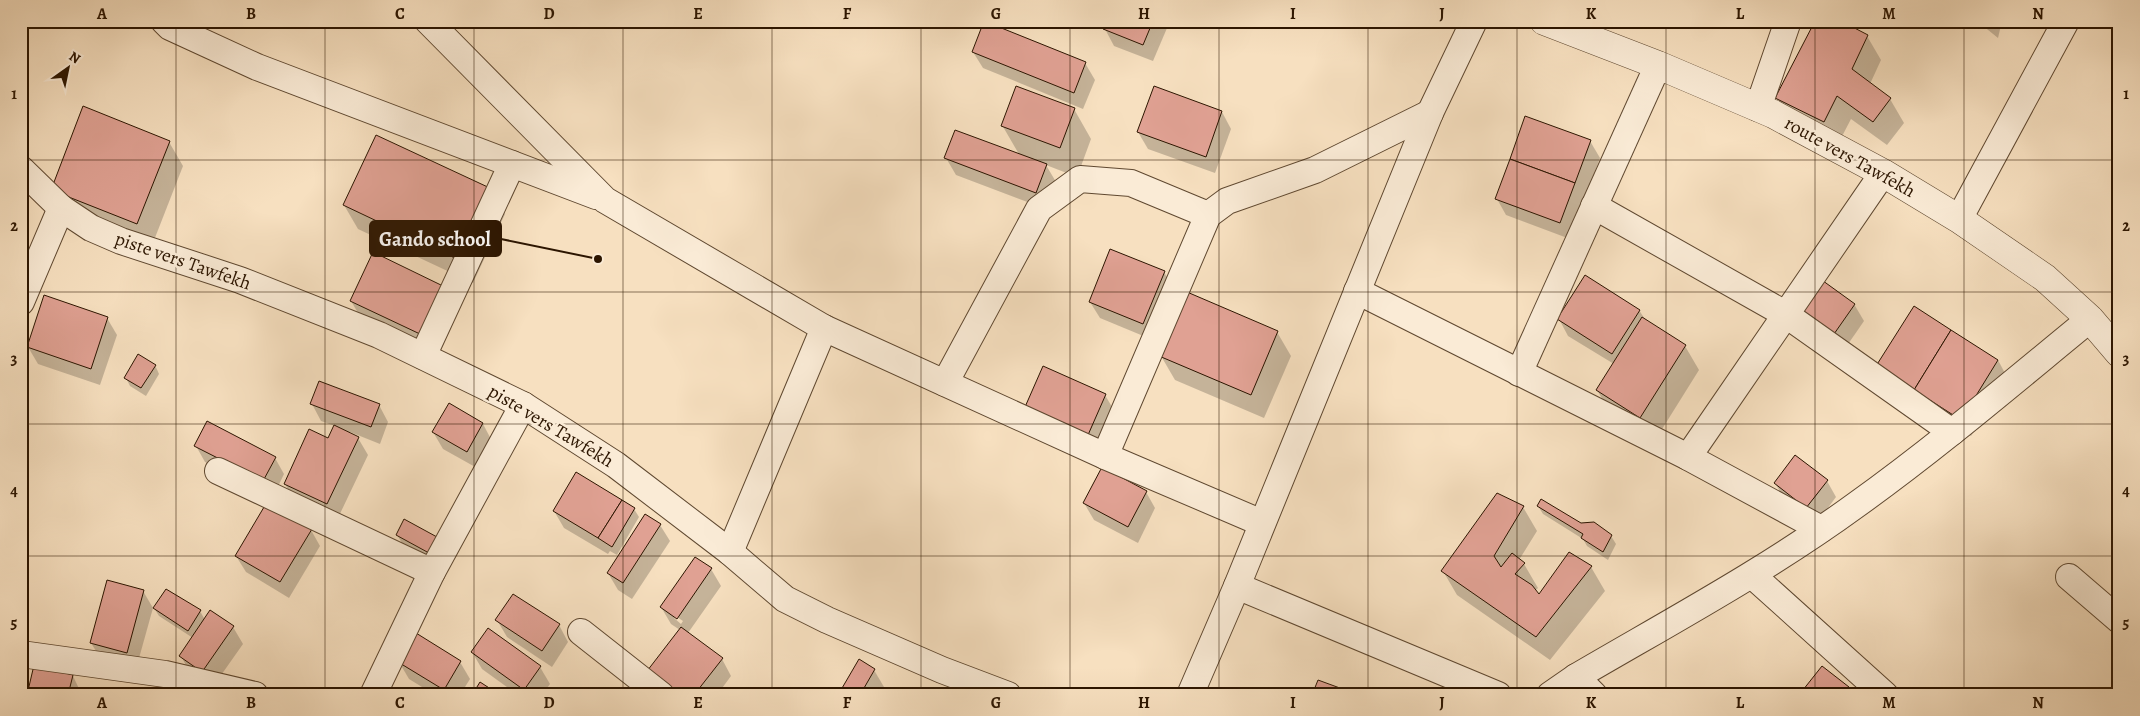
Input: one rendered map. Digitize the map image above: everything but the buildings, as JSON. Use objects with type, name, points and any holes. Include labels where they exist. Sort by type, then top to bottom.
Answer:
[{"type":"street","points":[[164,21],[170,27],[257,67],[605,200],[824,328],[1105,456],[1262,524]]},
{"type":"street","points":[[428,21],[605,200]]},
{"type":"street","points":[[1190,695],[1237,586],[1430,113],[1474,21]]},
{"type":"street","points":[[1758,108],[1788,21]]},
{"type":"street","points":[[1959,219],[2066,21]]},
{"type":"street","name":"route vers Tawfekh","points":[[1553,23],[1658,64],[1758,108],[1883,173],[1959,219],[2045,278],[2090,319],[2119,353]]},
{"type":"street","points":[[1519,373],[1658,64]]},
{"type":"street","points":[[1105,456],[1208,215],[1227,202],[1316,170],[1430,113]]},
{"type":"street","points":[[423,356],[512,164]]},
{"type":"street","name":"piste vers Tawfekh","points":[[21,169],[61,208],[91,228],[121,241],[240,280],[379,335],[524,405],[616,465],[730,552],[785,599],[827,620],[942,670],[1008,695]]},
{"type":"street","points":[[1688,457],[1883,173]]},
{"type":"street","points":[[945,383],[1039,209],[1080,179],[1131,182],[1208,215]]},
{"type":"street","points":[[1594,206],[1785,314],[1952,432]]},
{"type":"street","points":[[21,302],[61,208]]},
{"type":"street","points":[[1357,291],[1688,457],[1821,529]]},
{"type":"street","points":[[1550,695],[1585,686],[1856,506],[1952,432],[2090,319]]},
{"type":"street","points":[[730,552],[824,328]]},
{"type":"street","points":[[373,695],[432,572],[524,405]]},
{"type":"street","points":[[218,471],[432,572]]},
{"type":"street","points":[[1752,575],[1885,695]]},
{"type":"street","points":[[2069,577],[2119,620]]},
{"type":"street","points":[[1237,586],[1498,695]]},
{"type":"street","points":[[581,632],[661,695]]},
{"type":"street","points":[[21,654],[161,685],[255,695]]},
{"type":"place","name":"Gando school","points":[[598,259]]}]
